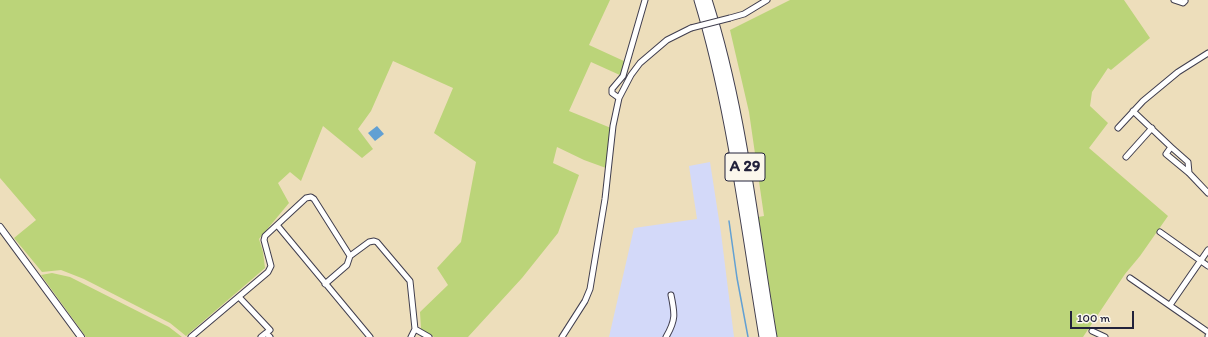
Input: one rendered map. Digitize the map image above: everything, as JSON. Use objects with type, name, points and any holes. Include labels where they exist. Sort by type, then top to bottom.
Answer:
[{"type":"highway","name":"A 29","points":[[699,0],[712,48],[728,124],[764,337]]},
{"type":"highway","name":"A 29","points":[[707,0],[720,44],[743,154],[772,337]]},
{"type":"street","points":[[562,337],[585,301],[590,289],[605,198],[613,126],[619,98],[631,74],[640,63],[667,40],[691,28],[744,14],[767,0]]},
{"type":"street","points":[[1174,0],[1182,3],[1185,2]]},
{"type":"street","points":[[619,98],[612,93],[612,89],[623,76],[643,1]]},
{"type":"street","points":[[1118,128],[1143,101],[1178,72],[1208,53]]},
{"type":"street","points":[[1133,111],[1188,162],[1189,173]]},
{"type":"street","points":[[1126,157],[1152,128]]},
{"type":"street","points":[[1171,147],[1166,154],[1189,173],[1208,193]]},
{"type":"street","points":[[191,337],[268,272],[271,266],[264,240],[265,236],[306,198],[311,197],[314,199],[350,256]]},
{"type":"street","points":[[277,225],[370,337]]},
{"type":"street","points":[[0,227],[81,337]]},
{"type":"street","points":[[1160,232],[1208,266]]},
{"type":"street","points":[[325,284],[347,265],[350,256],[369,242],[377,242],[410,281],[416,329],[411,337]]},
{"type":"street","points":[[1170,305],[1208,250]]},
{"type":"street","points":[[1130,278],[1208,332]]},
{"type":"street","points":[[666,337],[672,326],[675,312],[671,295]]},
{"type":"street","points":[[239,297],[270,330],[268,335],[261,337]]},
{"type":"street","points":[[416,329],[429,337]]},
{"type":"street","points":[[1092,330],[1104,337]]},
{"type":"shaded area","points":[[710,162],[721,233],[734,337],[609,337],[634,228],[697,219],[689,166]]},
{"type":"green space","points":[[0,0],[610,0],[589,45],[626,62],[622,76],[591,62],[569,111],[611,128],[606,168],[584,160],[557,147],[553,163],[579,175],[558,233],[522,278],[468,337],[434,337],[421,329],[420,312],[448,285],[437,268],[461,242],[476,162],[434,133],[453,88],[393,61],[371,111],[358,129],[373,149],[362,158],[323,126],[301,181],[290,172],[278,183],[289,203],[259,239],[263,252],[265,268],[186,336],[170,323],[84,279],[61,270],[42,272],[14,238],[36,220],[0,178]]},
{"type":"green space","points":[[790,0],[1124,0],[1150,38],[1111,70],[1108,68],[1092,92],[1090,106],[1108,123],[1089,148],[1168,216],[1140,256],[1125,274],[1083,337],[777,337],[758,217],[764,216],[749,112],[730,30]]},
{"type":"green space","points":[[52,273],[70,277],[169,327],[182,337],[86,337],[41,275]]},
{"type":"water","points":[[377,126],[384,134],[375,141],[368,133]]},
{"type":"waterway","points":[[729,221],[737,278],[748,337]]}]
